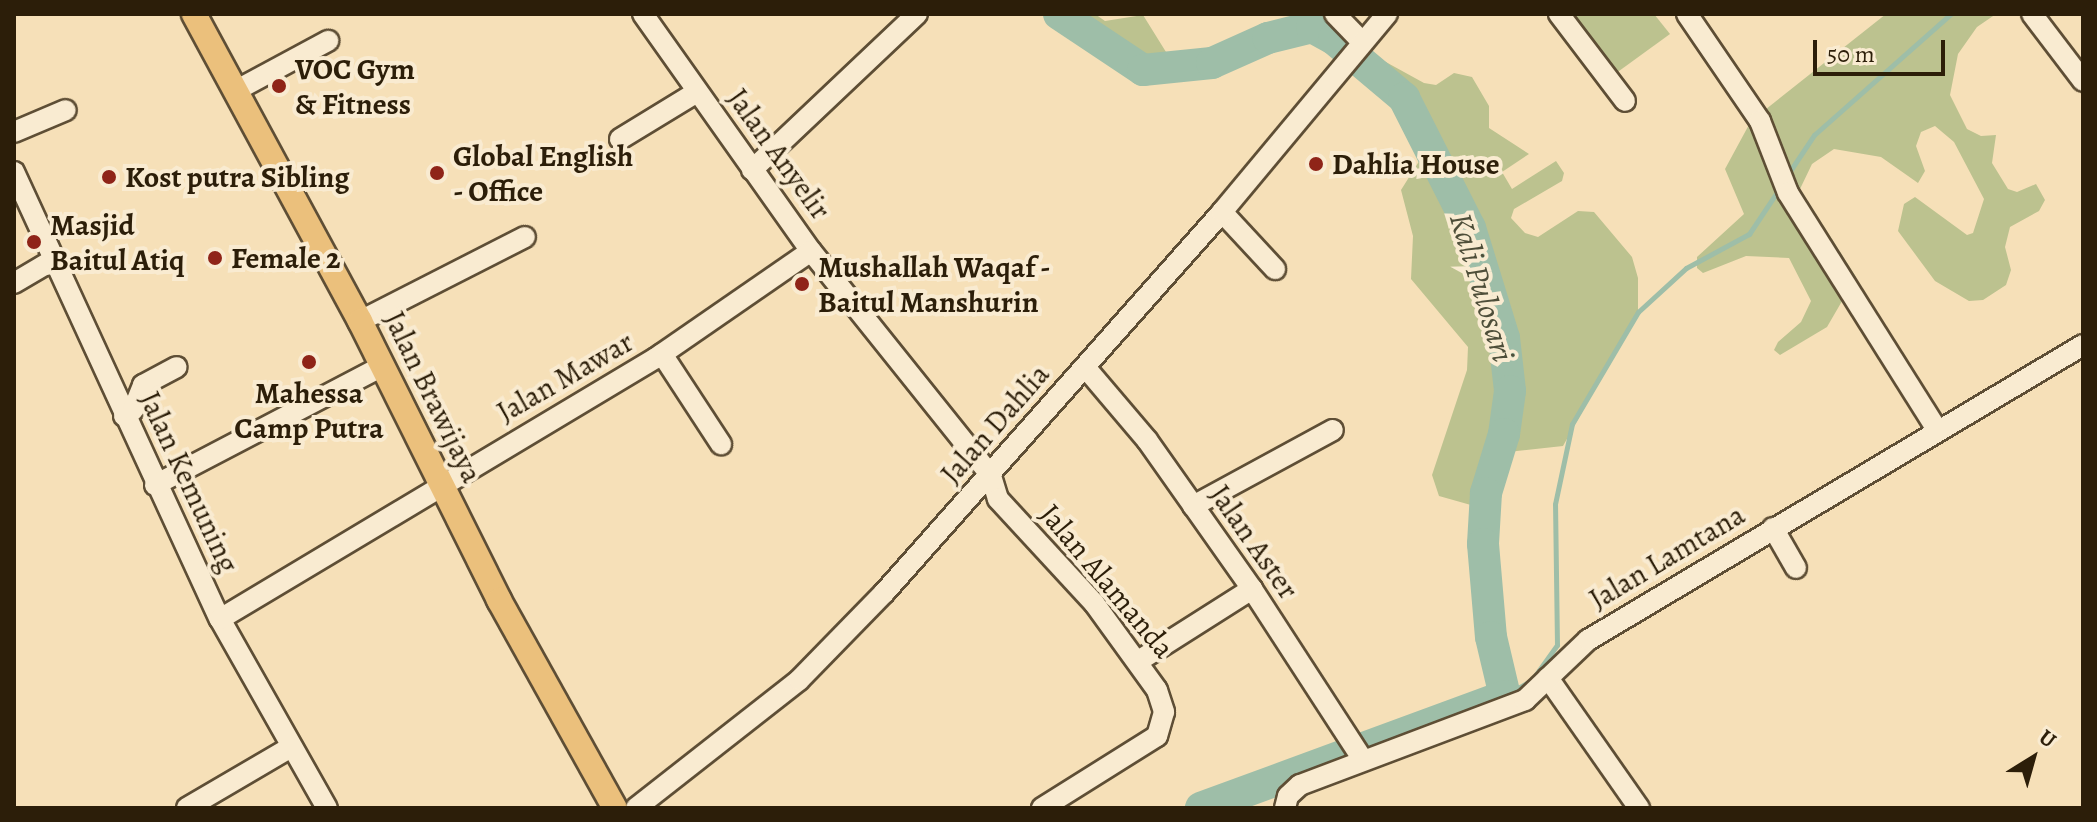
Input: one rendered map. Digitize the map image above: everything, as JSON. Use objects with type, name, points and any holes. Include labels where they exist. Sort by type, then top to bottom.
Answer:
[{"type":"main road","name":"Jalan Brawijaya","points":[[194,14],[360,321],[440,485],[615,808]]},
{"type":"street","name":"Jalan Anyelir","points":[[643,14],[811,251],[991,476]]},
{"type":"street","points":[[752,170],[917,14]]},
{"type":"street","points":[[1335,14],[1352,52]]},
{"type":"street","name":"Jalan Dahlia","points":[[636,808],[799,680],[991,476],[1222,212],[1352,52],[1387,14]]},
{"type":"street","points":[[1559,14],[1625,101]]},
{"type":"street","points":[[1687,14],[1760,121],[1778,157],[1784,184],[1937,430]]},
{"type":"street","points":[[2032,14],[2083,81]]},
{"type":"street","points":[[235,91],[328,41]]},
{"type":"street","points":[[620,139],[697,92]]},
{"type":"street","points":[[14,132],[66,110]]},
{"type":"street","name":"Jalan Kemuning","points":[[14,172],[155,485],[220,619],[327,808]]},
{"type":"street","points":[[1222,212],[1275,269]]},
{"type":"street","points":[[360,321],[525,237]]},
{"type":"street","name":"Jalan Mawar","points":[[220,619],[662,354],[811,251]]},
{"type":"street","points":[[14,283],[53,260]]},
{"type":"street","name":"Jalan Lamtana","points":[[1285,808],[1288,796],[1300,785],[1508,707],[1548,678],[1588,640],[2083,345]]},
{"type":"street","points":[[662,354],[721,444]]},
{"type":"street","points":[[155,485],[383,366]]},
{"type":"street","points":[[124,416],[133,410],[143,385],[177,367]]},
{"type":"street","name":"Jalan Aster","points":[[1085,367],[1147,440],[1252,589],[1363,760]]},
{"type":"street","points":[[1193,506],[1333,430]]},
{"type":"street","name":"Jalan Alamanda","points":[[991,476],[998,499],[1140,660],[1164,712],[1157,736],[1042,808]]},
{"type":"street","points":[[1773,528],[1796,568]]},
{"type":"street","name":"Jalan Alamanda","points":[[1140,660],[1252,589]]},
{"type":"street","points":[[1548,678],[1639,808]]},
{"type":"street","points":[[187,808],[291,747]]},
{"type":"green space","points":[[1059,14],[1095,14],[1105,21],[1143,15],[1166,52],[1166,62],[1161,68],[1143,70]]},
{"type":"green space","points":[[1559,14],[1654,14],[1670,34],[1608,79]]},
{"type":"green space","points":[[1886,14],[1996,14],[1977,27],[1958,54],[1950,95],[1967,129],[1981,136],[1996,135],[1992,163],[2008,189],[2017,192],[2036,184],[2045,200],[2039,211],[2010,227],[2005,247],[2011,270],[2006,285],[1983,300],[1969,301],[1935,281],[1898,231],[1904,204],[1915,197],[1967,235],[1973,233],[1984,199],[1954,142],[1935,126],[1921,132],[1916,146],[1925,171],[1918,183],[1881,157],[1834,149],[1812,164],[1800,189],[1856,277],[1827,327],[1780,355],[1774,350],[1778,342],[1801,322],[1811,301],[1789,258],[1746,256],[1703,273],[1697,268],[1697,257],[1744,214],[1725,169],[1751,121]]},
{"type":"green space","points":[[1384,61],[1424,83],[1436,85],[1454,73],[1472,77],[1489,106],[1489,128],[1529,154],[1502,172],[1512,189],[1556,161],[1564,173],[1562,181],[1514,209],[1511,218],[1525,233],[1538,237],[1578,211],[1594,212],[1632,257],[1638,278],[1638,312],[1563,446],[1499,453],[1485,509],[1439,496],[1432,475],[1467,370],[1468,347],[1411,279],[1413,236],[1401,190],[1423,155],[1417,138],[1377,83],[1378,66]]},
{"type":"waterway","name":"Kali Pulosari","points":[[1059,14],[1143,70],[1212,63],[1268,38],[1312,27],[1334,39],[1404,98],[1470,228],[1504,338],[1510,391],[1504,434],[1486,493],[1483,544],[1491,637],[1505,696],[1201,808]]},
{"type":"waterway","points":[[1788,174],[1814,135],[1951,14]]},
{"type":"waterway","points":[[1505,696],[1532,680],[1557,645],[1555,504],[1572,424],[1638,312],[1686,268],[1749,234],[1779,189]]},
{"type":"place","name":"VOC Gym & Fitness","points":[[279,86]]},
{"type":"place","name":"Dahlia House","points":[[1316,164]]},
{"type":"place","name":"Global English - Office","points":[[437,173]]},
{"type":"place","name":"Kost putra Sibling","points":[[109,177]]},
{"type":"place","name":"Masjid Baitul Atiq","points":[[34,242]]},
{"type":"place","name":"Female 2","points":[[215,258]]},
{"type":"place","name":"Mushallah Waqaf - Baitul Manshurin","points":[[802,284]]},
{"type":"place","name":"Mahessa Camp Putra","points":[[309,362]]}]
